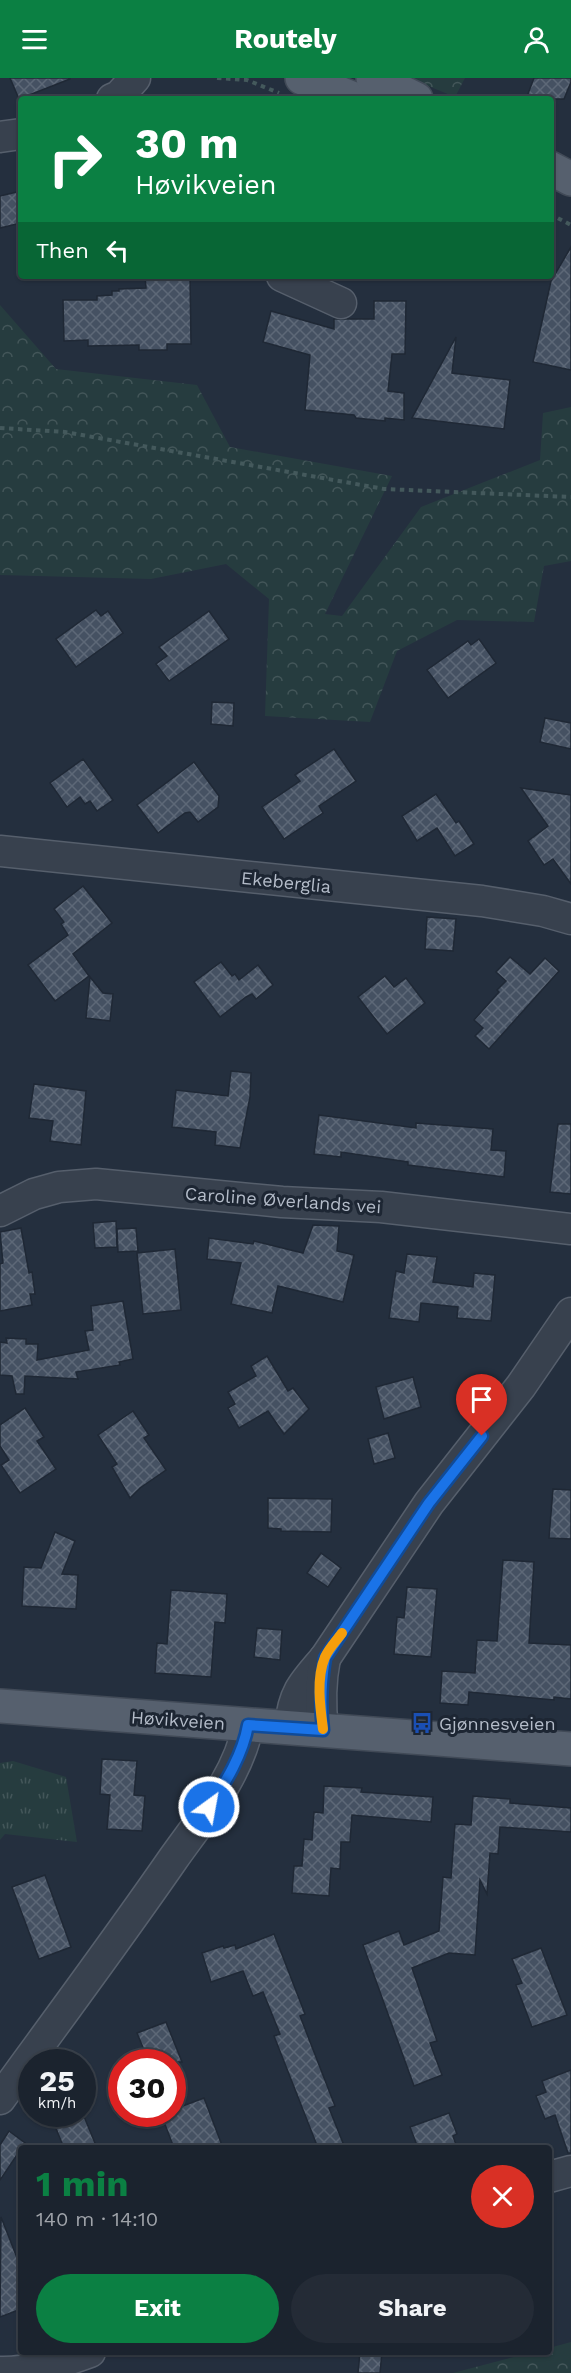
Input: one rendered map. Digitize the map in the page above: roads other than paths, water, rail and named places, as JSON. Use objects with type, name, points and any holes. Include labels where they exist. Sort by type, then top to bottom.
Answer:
[{"type":"main road","points":[[374,78],[410,96]]},
{"type":"main road","points":[[293,87],[339,96]]},
{"type":"main road","points":[[554,170],[571,179]]},
{"type":"main road","points":[[554,192],[571,201]]},
{"type":"main road","name":"Høvikveien","points":[[0,1706],[571,1749]]},
{"type":"street","points":[[119,96],[135,78]]},
{"type":"street","points":[[0,137],[18,134]]},
{"type":"street","points":[[288,279],[340,303]]},
{"type":"street","name":"Ekeberglia","points":[[0,851],[482,901],[543,911],[571,919]]},
{"type":"street","name":"Caroline Øverlands vei","points":[[0,1211],[34,1194],[59,1187],[96,1184],[282,1202],[381,1207],[571,1229]]},
{"type":"street","points":[[290,1727],[292,1704],[307,1678],[325,1658],[429,1503],[521,1386],[571,1314]]},
{"type":"street","points":[[323,1730],[320,1694],[325,1658]]},
{"type":"street","points":[[0,2099],[149,1894],[221,1789],[245,1742],[248,1725]]},
{"type":"street","points":[[552,2176],[571,2171]]},
{"type":"street","points":[[0,2372],[8,2373],[34,2368],[80,2355]]},
{"type":"place","name":"Gjønnesveien","points":[[422,1723]]}]
